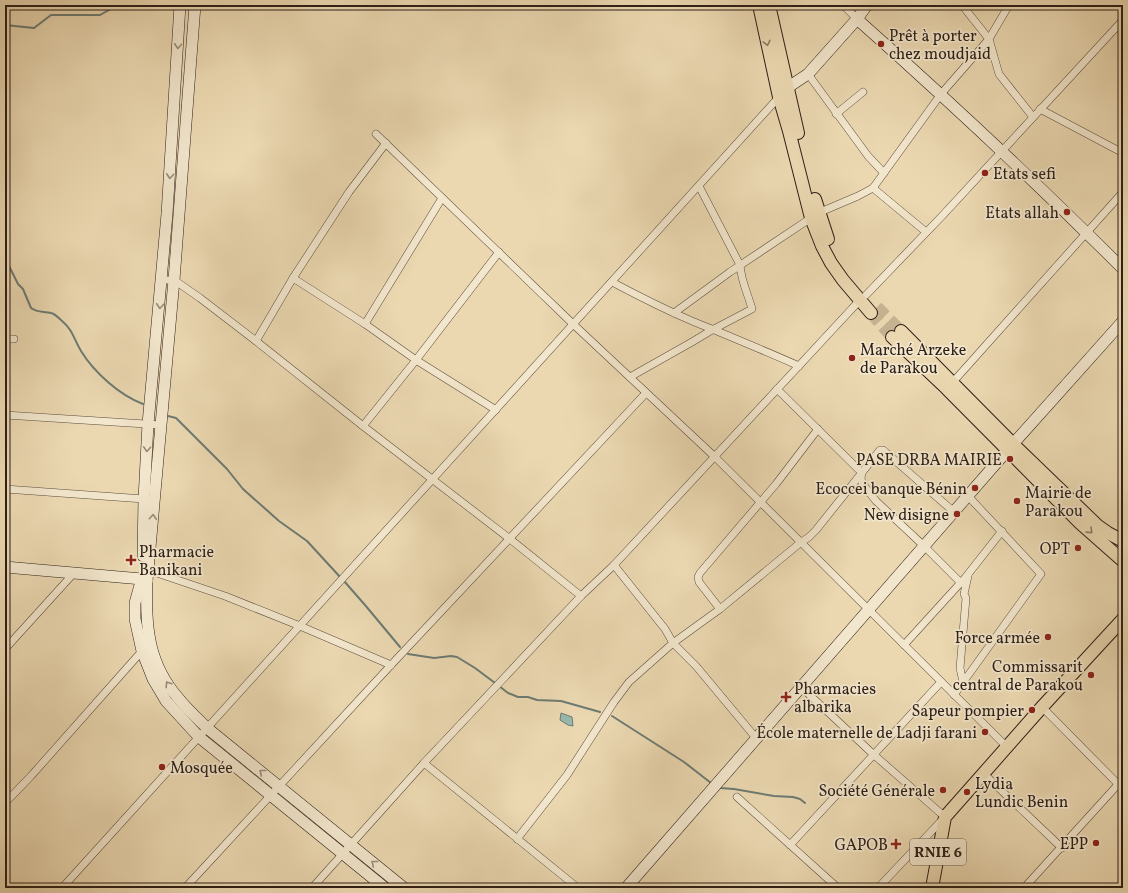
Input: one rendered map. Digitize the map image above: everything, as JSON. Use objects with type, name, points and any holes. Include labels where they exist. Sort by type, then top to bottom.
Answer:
[{"type":"main road","points":[[759,5],[783,93],[804,158],[815,216],[838,260],[863,298],[874,310]]},
{"type":"main road","points":[[769,5],[783,93]]},
{"type":"main road","points":[[1123,541],[1098,526],[1011,447],[946,388],[897,334],[953,382],[1011,447],[1080,522],[1123,560]]},
{"type":"main road","name":"RNIE 6","points":[[932,888],[945,817],[1006,747],[1123,618]]},
{"type":"street","points":[[5,7],[9,5]]},
{"type":"street","points":[[844,5],[857,19],[941,94],[1123,269]]},
{"type":"street","points":[[62,888],[783,93],[808,74],[857,19],[867,5]]},
{"type":"street","points":[[962,5],[989,39],[999,74],[1033,117]]},
{"type":"street","points":[[674,313],[740,266],[815,216],[873,188],[941,94],[989,39],[1009,5]]},
{"type":"street","points":[[180,6],[162,280],[148,424],[144,499],[146,619],[150,645],[156,663],[163,677],[178,699],[207,728],[404,888]]},
{"type":"street","points":[[195,6],[161,426],[146,577],[135,603],[135,619],[142,651],[152,679],[166,701],[199,737],[344,853],[385,888]]},
{"type":"street","points":[[312,888],[424,763],[494,688],[581,596],[614,566],[777,389],[926,232],[1123,20]]},
{"type":"street","points":[[808,74],[868,156],[884,173]]},
{"type":"street","points":[[836,114],[863,92]]},
{"type":"street","points":[[1040,109],[1123,153]]},
{"type":"street","points":[[376,134],[573,324],[715,456],[800,543],[869,609],[1006,747]]},
{"type":"street","points":[[256,341],[293,278],[349,192],[386,143]]},
{"type":"street","points":[[630,377],[752,309],[741,277],[740,266],[699,186]]},
{"type":"street","points":[[873,188],[926,232]]},
{"type":"street","points":[[953,382],[1123,192]]},
{"type":"street","points":[[365,324],[442,198]]},
{"type":"street","points":[[363,426],[499,252]]},
{"type":"street","points":[[293,278],[365,324],[416,360],[496,410]]},
{"type":"street","points":[[162,280],[174,280],[256,341],[432,480],[510,538],[581,596]]},
{"type":"street","points":[[612,282],[674,313],[712,330],[770,352],[799,366]]},
{"type":"street","points":[[626,888],[924,546],[1123,321]]},
{"type":"street","points":[[5,339],[14,340]]},
{"type":"street","points":[[777,389],[862,473]]},
{"type":"street","points":[[185,888],[646,392]]},
{"type":"street","points":[[5,415],[161,426]]},
{"type":"street","points":[[720,609],[699,582],[698,577],[700,573],[760,502],[818,429]]},
{"type":"street","points":[[517,839],[567,775],[629,682],[673,643],[720,609],[809,537],[880,450],[883,450],[954,512]]},
{"type":"street","points":[[862,473],[862,483],[876,501],[961,583]]},
{"type":"street","points":[[5,489],[144,499]]},
{"type":"street","points":[[954,695],[1041,574],[968,496]]},
{"type":"street","points":[[904,645],[961,583],[1002,531]]},
{"type":"street","points":[[614,566],[665,629],[673,643],[696,666],[756,738]]},
{"type":"street","points":[[5,567],[146,577],[225,596],[391,665]]},
{"type":"street","points":[[963,682],[960,668],[966,598],[964,594],[969,572]]},
{"type":"street","points":[[5,649],[74,573]]},
{"type":"street","points":[[5,803],[31,776],[142,651]]},
{"type":"street","points":[[790,845],[941,682]]},
{"type":"street","points":[[801,687],[873,754],[945,817],[878,888]]},
{"type":"street","points":[[1024,888],[1122,782],[1042,708]]},
{"type":"street","points":[[424,763],[578,888]]},
{"type":"street","points":[[983,773],[1062,848]]},
{"type":"street","points":[[737,797],[838,888]]},
{"type":"water","points":[[561,713],[572,717],[573,726],[560,720]]},
{"type":"waterway","points":[[5,25],[34,28],[51,15],[100,15],[118,5]]},
{"type":"waterway","points":[[5,258],[18,284],[23,289],[31,308],[34,310],[48,312],[58,317],[73,335],[86,359],[100,375],[116,389],[143,404]]},
{"type":"waterway","points":[[168,416],[176,418],[227,469],[243,489],[279,521],[307,541],[341,578]]},
{"type":"waterway","points":[[344,581],[400,647]]},
{"type":"waterway","points":[[408,654],[434,658],[451,656],[457,657],[495,683]]},
{"type":"waterway","points":[[499,686],[508,693],[518,697],[528,697],[537,700],[561,701],[600,712]]},
{"type":"waterway","points":[[612,716],[684,762],[711,783]]},
{"type":"waterway","points":[[719,787],[774,796],[793,797],[800,799],[805,803]]},
{"type":"tunnel","points":[[877,307],[901,331]]},
{"type":"tunnel","points":[[871,313],[892,337]]},
{"type":"place","name":"Prêt à porter chez moudjaid","points":[[881,44]]},
{"type":"place","name":"Etats sefi","points":[[985,173]]},
{"type":"place","name":"Etats allah","points":[[1067,212]]},
{"type":"place","name":"Marché Arzeke de Parakou","points":[[852,358]]},
{"type":"place","name":"PASE DRBA MAIRIE","points":[[1010,459]]},
{"type":"place","name":"Ecoccei banque Bénin","points":[[975,488]]},
{"type":"place","name":"Mairie de Parakou","points":[[1017,501]]},
{"type":"place","name":"New disigne","points":[[957,514]]},
{"type":"place","name":"OPT","points":[[1078,548]]},
{"type":"place","name":"Pharmacie Banikani","points":[[131,560]]},
{"type":"place","name":"Force armée","points":[[1048,637]]},
{"type":"place","name":"Commissarit central de Parakou","points":[[1091,675]]},
{"type":"place","name":"Pharmacies albarika","points":[[786,697]]},
{"type":"place","name":"Sapeur pompier","points":[[1032,710]]},
{"type":"place","name":"École maternelle de Ladji farani","points":[[985,732]]},
{"type":"place","name":"Mosquée","points":[[162,767]]},
{"type":"place","name":"Société Générale","points":[[943,790]]},
{"type":"place","name":"Lydia Lundic Benin","points":[[967,792]]},
{"type":"place","name":"EPP","points":[[1096,843]]},
{"type":"place","name":"GAPOB","points":[[896,844]]}]
